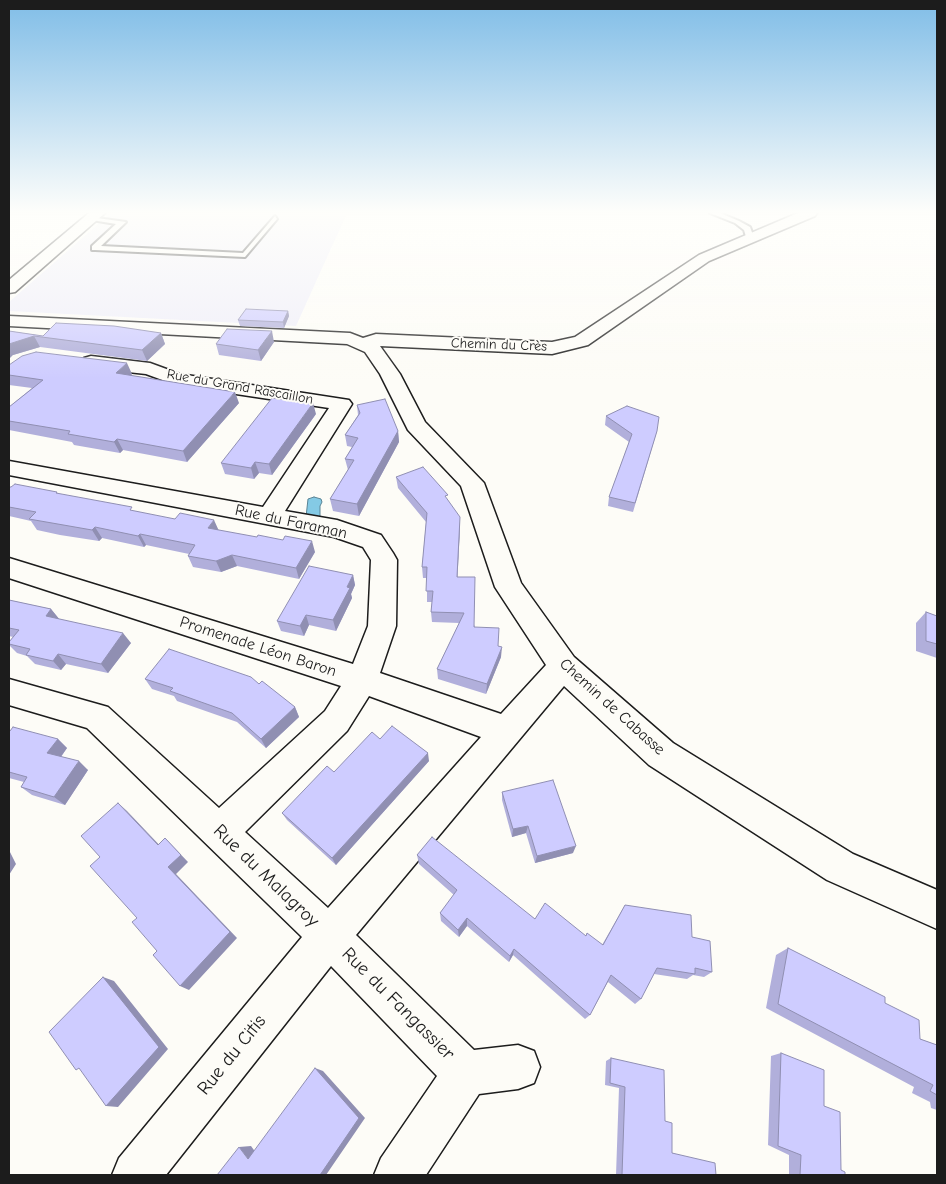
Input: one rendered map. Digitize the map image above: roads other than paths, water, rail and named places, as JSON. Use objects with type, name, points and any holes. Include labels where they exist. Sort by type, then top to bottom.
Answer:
[{"type":"street","points":[[9,288],[32,268]]},
{"type":"street","name":"Chemin du Crès","points":[[363,343],[376,340],[552,348],[581,341],[689,268]]},
{"type":"street","points":[[9,321],[350,339],[363,343]]},
{"type":"street","name":"Chemin de Cabasse","points":[[363,343],[372,348],[390,374],[416,425],[472,483],[509,588],[563,666],[661,754],[840,867],[937,910]]},
{"type":"street","name":"Rue du Grand Rascaillon","points":[[70,359],[150,369],[176,378],[342,404],[269,516]]},
{"type":"street","name":"Rue du Faraman","points":[[9,468],[337,529],[372,541],[384,560],[382,626],[362,680],[336,721],[220,831]]},
{"type":"street","name":"Promenade Léon Baron","points":[[9,568],[362,680],[506,731]]},
{"type":"street","name":"Rue du Malagroy","points":[[9,692],[97,717],[220,831],[329,936],[563,666]]},
{"type":"street","name":"Rue du Fangassier","points":[[329,936],[466,1073]]},
{"type":"street","name":"Rue du Citis","points":[[136,1175],[329,936]]},
{"type":"street","name":"Rue du Fangassier","points":[[398,1175],[466,1073],[518,1067]]},
{"type":"water","points":[[314,497],[321,499],[322,502],[320,517],[306,517],[308,499]]}]
